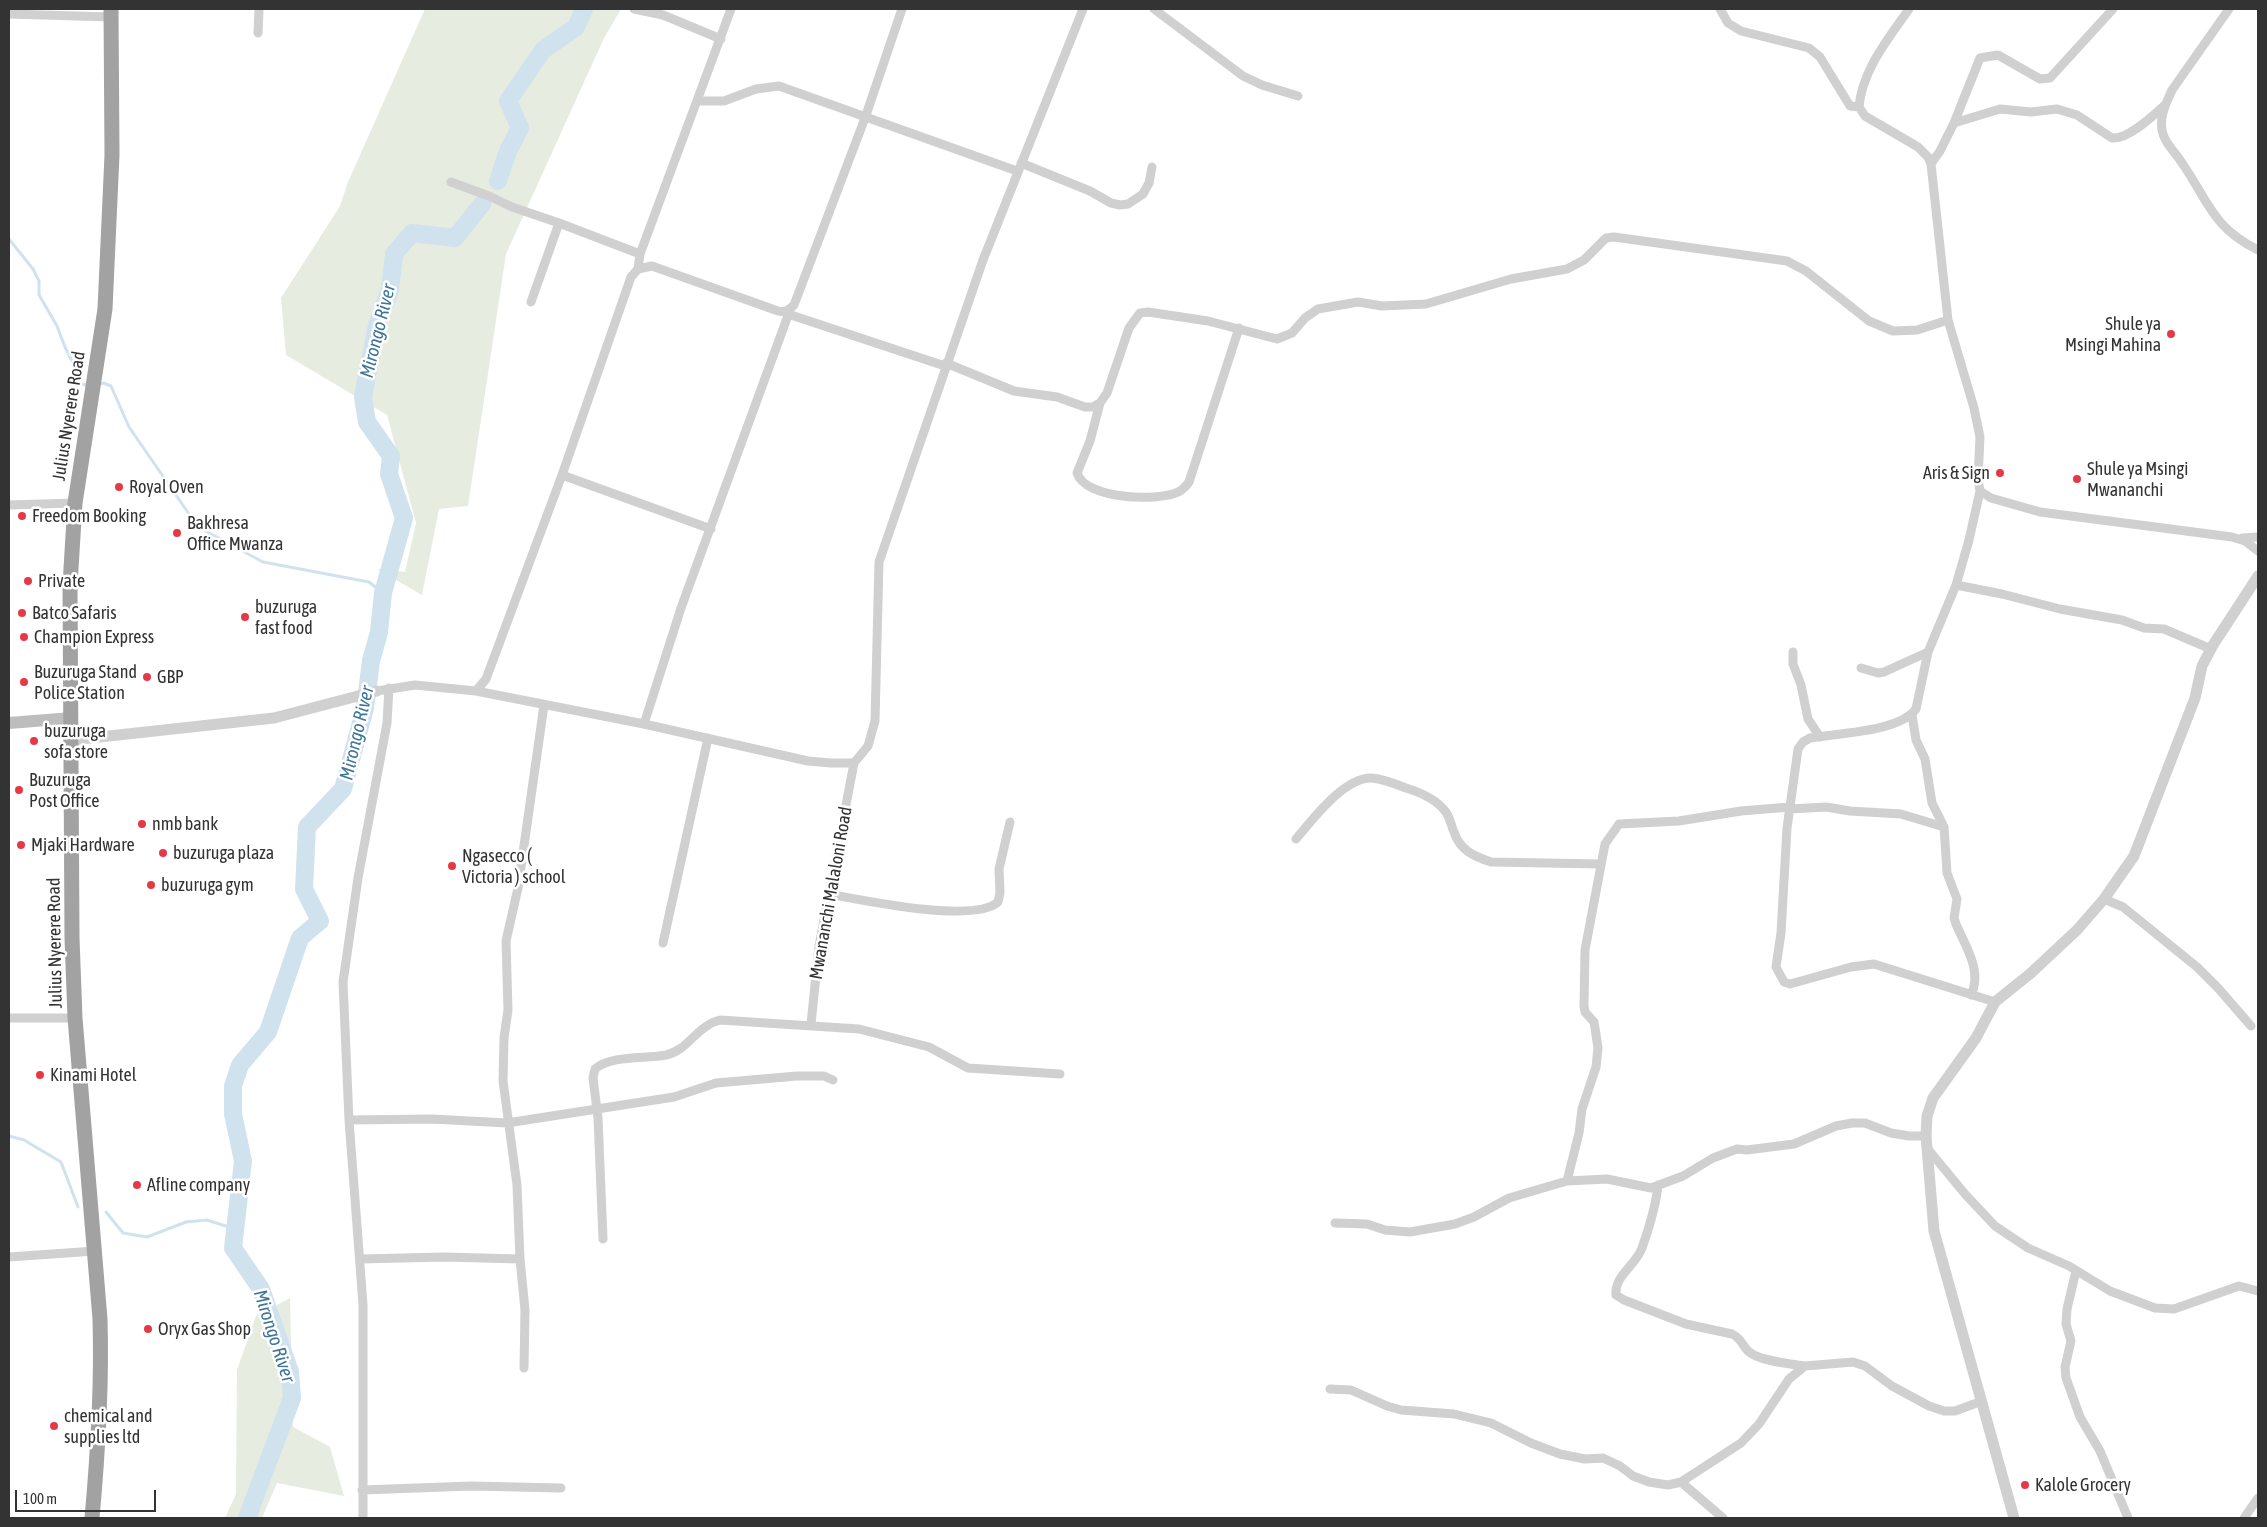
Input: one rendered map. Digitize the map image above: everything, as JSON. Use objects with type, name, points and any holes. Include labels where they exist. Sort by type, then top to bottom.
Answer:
[{"type":"highway","name":"Julius Nyerere Road","points":[[92,1518],[100,1433],[102,1366],[95,1251],[75,1018],[72,938],[70,585],[75,503],[105,309],[110,228],[111,13]]},
{"type":"main road","points":[[9,723],[72,718]]},
{"type":"street","points":[[258,33],[259,9]]},
{"type":"street","points":[[634,9],[663,15],[721,39]]},
{"type":"street","points":[[476,691],[486,679],[562,475],[631,277],[638,269],[640,254],[731,9]]},
{"type":"street","points":[[644,724],[681,608],[712,529],[789,312],[799,295],[865,118],[902,9]]},
{"type":"street","points":[[72,740],[274,718],[389,688],[415,685],[476,691],[644,724],[808,760],[854,763],[868,746],[875,721],[879,562],[945,365],[1019,167],[1083,9]]},
{"type":"street","points":[[1154,9],[1243,76],[1262,85],[1298,96]]},
{"type":"street","points":[[1720,9],[1728,23],[1741,31],[1809,48],[1827,68],[1846,102],[1850,106],[1859,107]]},
{"type":"street","points":[[1909,9],[1878,54],[1866,80],[1859,107],[1864,116],[1918,147],[1928,157],[1931,164],[1948,320],[1974,408],[1980,437],[1978,479],[1980,491],[1956,586],[1928,652],[1916,709],[1912,715],[1880,728],[1820,737],[1803,742],[1798,749],[1790,808],[1776,967],[1784,982],[1790,984],[1844,968],[1874,964],[1994,1002]]},
{"type":"street","points":[[1931,164],[1954,123],[1980,58],[1998,54],[2040,79],[2050,78],[2113,9]]},
{"type":"street","points":[[2229,9],[2172,90],[2165,104],[2162,123],[2163,134],[2217,220],[2242,242],[2258,250]]},
{"type":"street","points":[[9,14],[111,13]]},
{"type":"street","points":[[698,101],[724,101],[756,89],[779,86],[865,118],[1090,191],[1111,203],[1120,205],[1128,204],[1143,194],[1149,183],[1152,167]]},
{"type":"street","points":[[1954,123],[2000,109],[2024,112],[2058,109],[2077,115],[2112,138],[2118,138],[2145,122],[2165,104]]},
{"type":"street","points":[[451,182],[512,207],[640,254]]},
{"type":"street","points":[[531,302],[559,223]]},
{"type":"street","points":[[1239,328],[1189,482],[1176,494],[1118,496],[1087,487],[1081,482],[1077,474],[1090,441],[1100,403],[1106,393],[1129,328],[1140,314],[1154,313],[1239,328],[1277,339],[1292,333],[1305,318],[1318,310],[1358,302],[1382,306],[1426,304],[1510,279],[1566,269],[1584,260],[1606,238],[1622,237],[1787,261],[1806,271],[1869,321],[1893,331],[1917,330],[1948,320]]},
{"type":"street","points":[[638,269],[652,266],[778,311],[789,312],[945,365],[1014,391],[1057,397],[1085,407],[1093,407],[1100,403]]},
{"type":"street","points":[[562,475],[712,529]]},
{"type":"street","points":[[1980,491],[1991,498],[2040,512],[2232,537],[2258,537]]},
{"type":"street","points":[[9,505],[75,503]]},
{"type":"street","points":[[2232,537],[2254,546],[2258,551]]},
{"type":"street","points":[[2014,1518],[1934,1231],[1926,1142],[1927,1116],[1933,1098],[1976,1038],[1994,1002],[2031,973],[2070,936],[2104,899],[2134,856],[2195,698],[2202,666],[2258,576]]},
{"type":"street","points":[[1956,586],[2002,594],[2060,609],[2122,620],[2144,628],[2164,629],[2211,649]]},
{"type":"street","points":[[1793,652],[1793,664],[1801,685],[1808,719],[1820,737]]},
{"type":"street","points":[[1861,668],[1878,673],[1884,672],[1928,652]]},
{"type":"street","points":[[362,1518],[363,1305],[349,1120],[343,982],[346,955],[387,722],[389,688]]},
{"type":"street","points":[[524,1368],[525,1310],[520,1259],[517,1186],[507,1123],[502,1070],[508,1010],[506,941],[518,888],[544,705]]},
{"type":"street","points":[[1912,715],[1916,740],[1926,759],[1932,803],[1944,826],[1947,873],[1957,900],[1956,924],[1973,962],[1975,986],[1971,995]]},
{"type":"street","points":[[663,943],[708,738]]},
{"type":"street","name":"Mwananchi Malaloni Road","points":[[811,1024],[819,946],[854,763]]},
{"type":"street","points":[[1296,840],[1335,796],[1361,780],[1372,778],[1421,793],[1438,804],[1445,811],[1458,842],[1463,849],[1478,858],[1490,862],[1601,864]]},
{"type":"street","points":[[1567,1181],[1579,1133],[1582,1109],[1596,1067],[1598,1048],[1595,1028],[1584,1006],[1585,950],[1604,844],[1618,824],[1679,822],[1741,811],[1826,808],[1901,814],[1944,826]]},
{"type":"street","points":[[828,894],[917,909],[986,909],[998,902],[1000,893],[999,869],[1010,822]]},
{"type":"street","points":[[2104,899],[2123,907],[2197,967],[2251,1026]]},
{"type":"street","points":[[9,1018],[75,1018]]},
{"type":"street","points":[[603,1239],[602,1184],[597,1109],[592,1078],[595,1069],[607,1062],[666,1055],[676,1051],[683,1047],[700,1028],[710,1022],[720,1020],[792,1025],[811,1024],[859,1029],[929,1046],[968,1068],[1060,1074]]},
{"type":"street","points":[[349,1120],[422,1119],[507,1123],[674,1097],[716,1083],[797,1076],[824,1076],[834,1080]]},
{"type":"street","points":[[1335,1223],[1367,1224],[1399,1232],[1421,1231],[1455,1224],[1474,1217],[1509,1198],[1567,1181],[1607,1179],[1651,1188],[1684,1176],[1712,1158],[1732,1151],[1794,1144],[1836,1126],[1865,1123],[1891,1133],[1926,1142],[1965,1194],[1995,1226],[2028,1248],[2110,1290],[2155,1308],[2174,1309],[2239,1286],[2258,1291]]},
{"type":"street","points":[[1658,1185],[1657,1198],[1642,1249],[1616,1286],[1616,1295],[1624,1300],[1686,1324],[1732,1334],[1754,1355],[1787,1364],[1806,1366],[1853,1362],[1865,1366],[1892,1386],[1929,1406],[1956,1411],[1982,1401]]},
{"type":"street","points":[[9,1257],[95,1251]]},
{"type":"street","points":[[360,1260],[444,1257],[520,1259]]},
{"type":"street","points":[[2076,1271],[2067,1310],[2066,1324],[2071,1341],[2065,1367],[2066,1378],[2080,1417],[2100,1451],[2128,1518]]},
{"type":"street","points":[[1330,1389],[1351,1390],[1387,1406],[1402,1410],[1454,1414],[1491,1423],[1531,1444],[1585,1460],[1603,1458],[1611,1461],[1633,1476],[1649,1482],[1668,1485],[1681,1482],[1741,1443],[1759,1424],[1789,1379],[1806,1366]]},
{"type":"street","points":[[1681,1482],[1724,1518]]},
{"type":"street","points":[[362,1490],[471,1486],[561,1488]]},
{"type":"street","points":[[2244,1518],[2258,1498]]},
{"type":"shaded area","points":[[425,9],[621,9],[604,38],[506,254],[468,506],[439,509],[422,595],[377,569],[405,572],[416,523],[387,415],[286,355],[281,298],[340,206],[348,182]]},
{"type":"shaded area","points":[[290,1298],[293,1427],[330,1447],[344,1496],[277,1483],[262,1518],[225,1518],[236,1494],[237,1370],[256,1316]]},
{"type":"waterway","name":"Mirongo River","points":[[498,181],[508,151],[520,128],[508,101],[543,50],[576,27],[584,9]]},
{"type":"waterway","name":"Mirongo River","points":[[247,1518],[292,1398],[290,1372],[261,1289],[233,1248],[243,1161],[233,1114],[233,1086],[240,1065],[268,1032],[300,938],[320,921],[304,889],[307,827],[343,789],[365,708],[371,661],[379,632],[383,593],[404,518],[389,474],[391,456],[367,422],[363,397],[377,325],[390,290],[394,254],[412,233],[455,238],[482,204]]},
{"type":"waterway","points":[[9,239],[33,269],[39,281],[39,295],[57,326],[72,361],[78,383],[89,386]]},
{"type":"waterway","points":[[97,386],[103,383],[111,386],[129,427],[198,527],[263,562],[369,582],[383,593]]},
{"type":"waterway","points":[[9,1136],[24,1140],[61,1162],[78,1207]]},
{"type":"waterway","points":[[106,1212],[123,1233],[147,1237],[186,1222],[207,1220],[235,1229]]},
{"type":"place","name":"Shule ya Msingi Mahina","points":[[2171,334]]},
{"type":"place","name":"Aris & Sign","points":[[2000,473]]},
{"type":"place","name":"Shule ya Msingi Mwananchi","points":[[2077,479]]},
{"type":"place","name":"Royal Oven","points":[[119,487]]},
{"type":"place","name":"Freedom Booking","points":[[22,516]]},
{"type":"place","name":"Bakhresa Office Mwanza","points":[[177,533]]},
{"type":"place","name":"Private","points":[[28,581]]},
{"type":"place","name":"Batco Safaris","points":[[22,613]]},
{"type":"place","name":"buzuruga fast food","points":[[245,617]]},
{"type":"place","name":"Champion Express","points":[[24,637]]},
{"type":"place","name":"GBP","points":[[147,677]]},
{"type":"place","name":"Buzuruga Stand Police Station","points":[[24,682]]},
{"type":"place","name":"buzuruga sofa store","points":[[34,741]]},
{"type":"place","name":"Buzuruga Post Office","points":[[19,790]]},
{"type":"place","name":"nmb bank","points":[[142,824]]},
{"type":"place","name":"Mjaki Hardware","points":[[21,845]]},
{"type":"place","name":"buzuruga plaza","points":[[163,853]]},
{"type":"place","name":"Ngasecco ( Victoria ) school","points":[[452,866]]},
{"type":"place","name":"buzuruga gym","points":[[151,885]]},
{"type":"place","name":"Kinami Hotel","points":[[40,1075]]},
{"type":"place","name":"Afline company","points":[[137,1185]]},
{"type":"place","name":"Oryx Gas Shop","points":[[148,1329]]},
{"type":"place","name":"chemical and supplies ltd","points":[[54,1426]]},
{"type":"place","name":"Kalole Grocery","points":[[2025,1485]]}]
